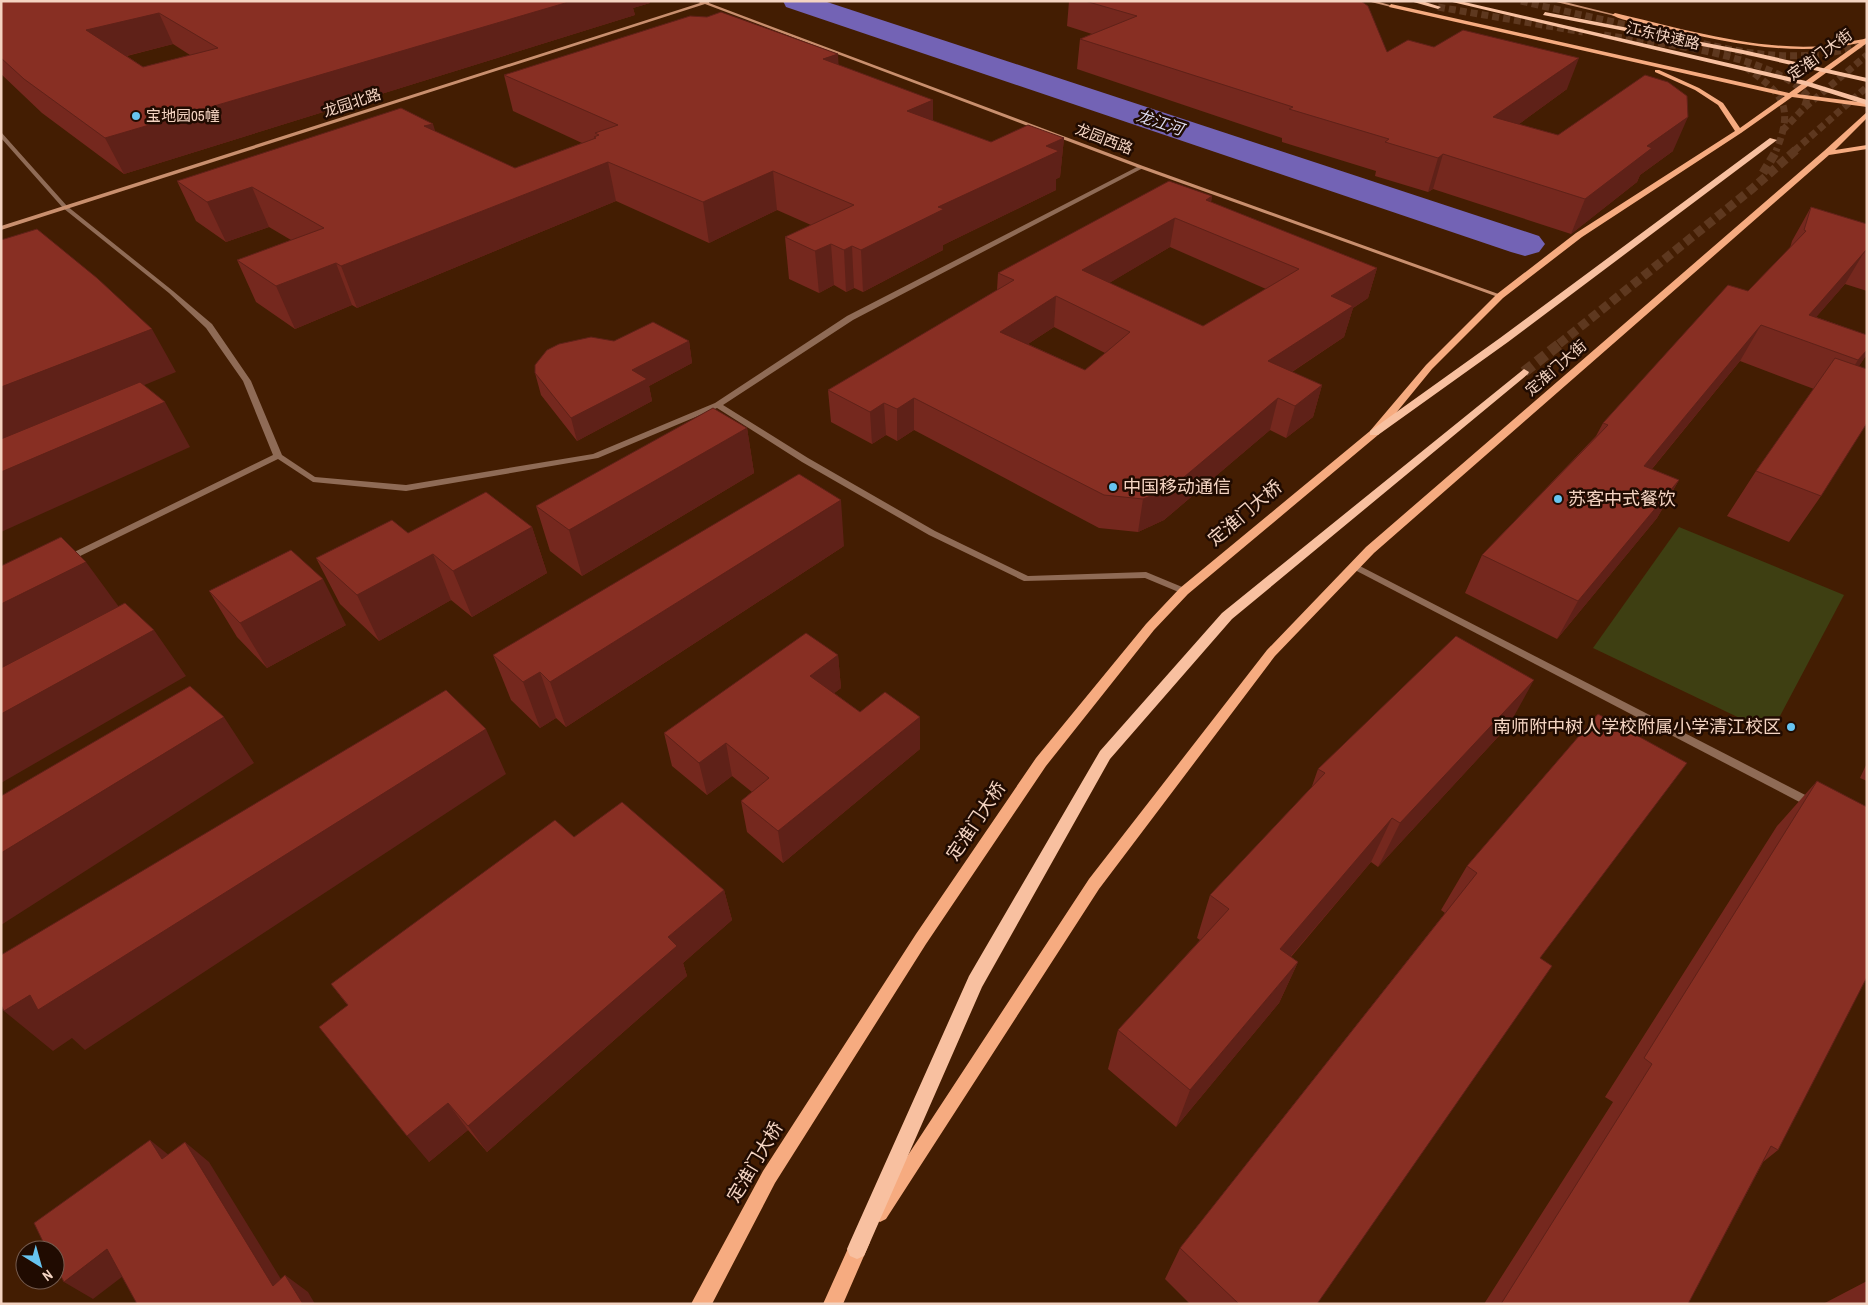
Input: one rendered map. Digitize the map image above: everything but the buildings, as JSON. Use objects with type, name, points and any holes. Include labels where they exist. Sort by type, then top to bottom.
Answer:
[{"type":"highway","points":[[1413,1],[1438,7]]},
{"type":"highway","name":"江东快速路","points":[[1451,1],[1806,83],[1867,104]]},
{"type":"highway","name":"江东快速路","points":[[1535,12],[1743,52],[1867,80]]},
{"type":"highway","points":[[1609,38],[1626,38],[1632,34],[1623,28]]},
{"type":"highway","points":[[1374,433],[1504,340],[1773,140]]},
{"type":"highway","points":[[857,1249],[974,982],[1105,755],[1227,616],[1524,372]]},
{"type":"main road","points":[[1369,1],[1791,94],[1867,114]]},
{"type":"main road","points":[[1554,1],[1688,31],[1773,45],[1834,47],[1867,39]]},
{"type":"main road","name":"龙园西路","points":[[705,2],[1141,167],[1500,296]]},
{"type":"main road","name":"龙园北路","points":[[1,228],[705,2]]},
{"type":"main road","points":[[1615,15],[1743,52]]},
{"type":"main road","name":"定淮门大街","points":[[1374,433],[1429,368],[1500,296],[1579,235],[1740,132],[1867,39]]},
{"type":"main road","points":[[1620,57],[1672,77],[1721,104],[1740,132]]},
{"type":"main road","points":[[1791,94],[1867,104]]},
{"type":"main road","name":"定淮门大街","points":[[857,1249],[1094,884],[1271,653],[1370,550],[1827,153],[1867,114]]},
{"type":"main road","points":[[1827,153],[1867,147]]},
{"type":"main road","name":"定淮门大桥","points":[[701,1304],[769,1176],[921,940],[1041,762],[1150,627],[1184,591],[1374,433]]},
{"type":"main road","points":[[833,1304],[857,1249]]},
{"type":"street","points":[[1,134],[65,207],[209,326],[247,381],[278,456],[313,479],[406,488],[594,456],[718,405],[850,318],[1141,167]]},
{"type":"street","points":[[718,405],[805,460],[932,533],[1028,579],[1146,575],[1184,591]]},
{"type":"street","points":[[55,565],[278,456]]},
{"type":"street","points":[[1354,566],[1823,809]]},
{"type":"shaded area","points":[[1679,527],[1844,595],[1771,733],[1593,648]]},
{"type":"waterway","name":"龙江河","points":[[796,1],[1525,244]]},
{"type":"tunnel","points":[[1521,1],[1699,43],[1754,53],[1782,56],[1810,55],[1838,51],[1866,43]]},
{"type":"tunnel","points":[[1438,7],[1583,32]]},
{"type":"tunnel","points":[[1604,35],[1683,47],[1742,60],[1791,81],[1808,96],[1804,108]]},
{"type":"tunnel","points":[[1804,108],[1867,55]]},
{"type":"tunnel","points":[[1745,67],[1768,85],[1781,101],[1784,111],[1783,130]]},
{"type":"tunnel","points":[[1794,151],[1867,87]]},
{"type":"tunnel","points":[[1783,130],[1804,108]]},
{"type":"tunnel","points":[[1776,151],[1783,130]]},
{"type":"tunnel","points":[[1763,173],[1777,150]]},
{"type":"tunnel","points":[[1559,344],[1753,188],[1796,150]]},
{"type":"tunnel","points":[[1524,372],[1561,343]]},
{"type":"place","name":"宝地园05幢","points":[[136,116]]},
{"type":"place","name":"中国移动通信","points":[[1113,487]]},
{"type":"place","name":"苏客中式餐饮","points":[[1558,499]]},
{"type":"place","name":"南师附中树人学校附属小学清江校区","points":[[1791,727]]}]
